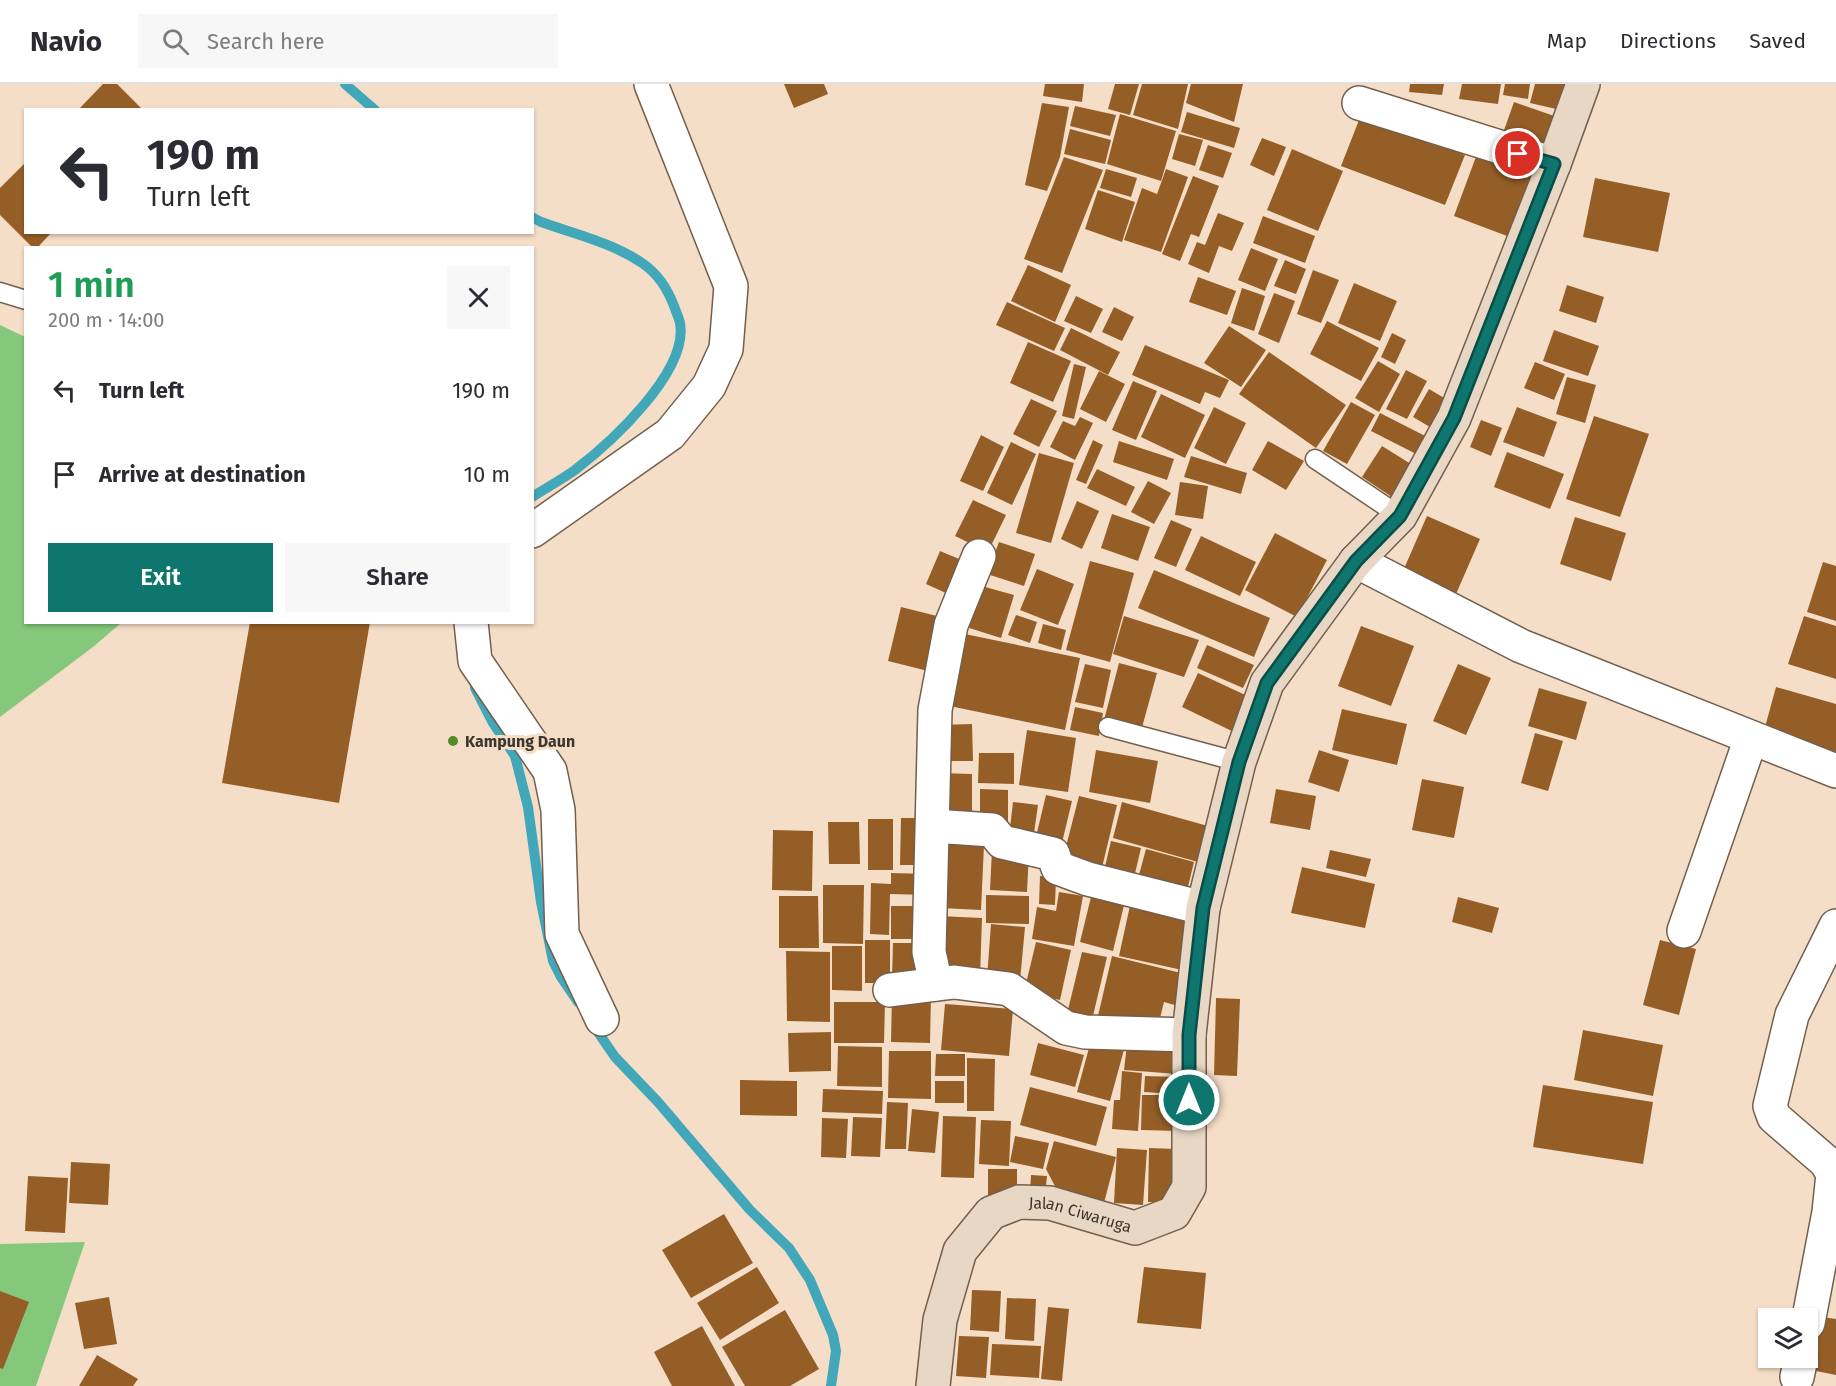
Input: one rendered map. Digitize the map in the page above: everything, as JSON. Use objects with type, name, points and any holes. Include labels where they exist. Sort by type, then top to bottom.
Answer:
[{"type":"street","points":[[534,530],[670,434],[709,386],[726,349],[732,286],[651,84]]},
{"type":"street","name":"Jalan Ciwaruga","points":[[933,1386],[940,1320],[960,1251],[991,1214],[1019,1202],[1050,1203],[1135,1228],[1174,1213],[1189,1187],[1189,1035],[1203,908],[1239,762],[1267,683],[1356,561],[1400,516],[1454,418],[1583,84]]},
{"type":"street","points":[[1359,103],[1554,164]]},
{"type":"street","points":[[936,984],[929,952],[935,710],[951,625],[979,556]]},
{"type":"street","points":[[1356,561],[1521,646],[1836,771]]},
{"type":"street","points":[[471,624],[475,661],[550,771],[558,810],[562,934],[602,1019]]},
{"type":"street","points":[[1684,931],[1751,738]]},
{"type":"street","points":[[933,826],[992,830],[1002,842],[1053,854],[1058,868],[1088,879],[1203,908]]},
{"type":"street","points":[[1811,1308],[1829,1212],[1833,1174],[1826,1162],[1774,1117],[1770,1106],[1792,1015],[1836,926]]},
{"type":"street","points":[[890,990],[954,982],[1009,989],[1066,1028],[1085,1032],[1189,1035]]},
{"type":"lane","points":[[0,292],[24,299]]},
{"type":"lane","points":[[1316,459],[1400,516]]},
{"type":"lane","points":[[1108,727],[1239,762]]},
{"type":"green space","points":[[0,325],[24,337],[24,624],[120,624],[0,717]]},
{"type":"green space","points":[[85,1242],[36,1386],[0,1386],[0,1244]]},
{"type":"building","points":[[103,84],[117,84],[141,108],[80,108]]},
{"type":"building","points":[[784,84],[824,84],[828,94],[794,108]]},
{"type":"building","points":[[1045,84],[1084,84],[1082,102],[1043,96]]},
{"type":"building","points":[[1115,84],[1139,84],[1130,115],[1108,109]]},
{"type":"building","points":[[1142,84],[1188,84],[1178,129],[1133,115]]},
{"type":"building","points":[[1191,84],[1243,84],[1234,122],[1186,103]]},
{"type":"building","points":[[1410,84],[1444,84],[1442,95],[1409,92]]},
{"type":"building","points":[[1462,84],[1501,84],[1498,104],[1459,99]]},
{"type":"building","points":[[1505,84],[1530,84],[1528,99],[1503,95]]},
{"type":"building","points":[[1535,84],[1571,84],[1565,111],[1530,103]]},
{"type":"building","points":[[1514,102],[1560,118],[1549,150],[1503,133]]},
{"type":"building","points":[[1042,103],[1069,107],[1060,157],[1047,191],[1025,185]]},
{"type":"building","points":[[1075,106],[1116,115],[1110,136],[1070,126]]},
{"type":"building","points":[[1187,112],[1240,128],[1234,148],[1181,132]]},
{"type":"building","points":[[1120,114],[1176,131],[1161,181],[1107,164]]},
{"type":"building","points":[[1361,115],[1465,155],[1445,205],[1341,166]]},
{"type":"building","points":[[1070,129],[1111,140],[1105,164],[1064,154]]},
{"type":"building","points":[[1179,134],[1203,140],[1195,166],[1172,159]]},
{"type":"building","points":[[1262,138],[1286,147],[1274,176],[1250,165]]},
{"type":"building","points":[[1208,145],[1232,153],[1223,178],[1199,170]]},
{"type":"building","points":[[1292,149],[1343,171],[1318,231],[1267,210]]},
{"type":"building","points":[[1477,154],[1538,177],[1515,239],[1454,216]]},
{"type":"building","points":[[1064,157],[1103,170],[1062,273],[1024,259]]},
{"type":"building","points":[[24,164],[24,234],[50,234],[39,246],[31,246],[0,215],[0,188]]},
{"type":"building","points":[[1106,169],[1137,178],[1131,197],[1100,188]]},
{"type":"building","points":[[1166,169],[1188,177],[1161,252],[1124,240],[1142,188],[1157,194]]},
{"type":"building","points":[[1193,176],[1219,186],[1199,237],[1191,234],[1180,261],[1162,254]]},
{"type":"building","points":[[1595,178],[1670,193],[1658,252],[1583,237]]},
{"type":"building","points":[[1098,190],[1135,202],[1122,242],[1085,229]]},
{"type":"building","points":[[1218,213],[1244,223],[1232,251],[1219,246],[1209,273],[1188,264],[1197,242],[1205,245]]},
{"type":"building","points":[[1263,216],[1315,236],[1305,263],[1253,243]]},
{"type":"building","points":[[1251,248],[1278,259],[1265,291],[1238,280]]},
{"type":"building","points":[[1285,260],[1306,269],[1296,294],[1274,286]]},
{"type":"building","points":[[1028,265],[1071,285],[1055,322],[1011,301]]},
{"type":"building","points":[[1313,270],[1339,280],[1321,323],[1297,314]]},
{"type":"building","points":[[1198,277],[1236,291],[1227,315],[1189,302]]},
{"type":"building","points":[[1354,283],[1397,301],[1380,341],[1338,323]]},
{"type":"building","points":[[1567,285],[1604,297],[1596,323],[1559,311]]},
{"type":"building","points":[[1242,288],[1265,296],[1254,331],[1231,323]]},
{"type":"building","points":[[1274,293],[1295,301],[1279,343],[1258,334]]},
{"type":"building","points":[[1076,296],[1103,309],[1091,333],[1064,321]]},
{"type":"building","points":[[1007,302],[1065,328],[1054,351],[996,325]]},
{"type":"building","points":[[1114,307],[1134,317],[1122,341],[1102,332]]},
{"type":"building","points":[[1327,321],[1379,348],[1361,381],[1310,354]]},
{"type":"building","points":[[1229,326],[1266,350],[1241,387],[1204,363]]},
{"type":"building","points":[[1071,328],[1120,352],[1108,375],[1060,350]]},
{"type":"building","points":[[1554,330],[1599,346],[1588,376],[1543,361]]},
{"type":"building","points":[[1392,333],[1406,340],[1395,364],[1381,357]]},
{"type":"building","points":[[1028,342],[1071,361],[1053,402],[1010,383]]},
{"type":"building","points":[[1145,345],[1229,380],[1220,398],[1205,392],[1200,404],[1132,375]]},
{"type":"building","points":[[1269,352],[1346,405],[1316,448],[1239,394]]},
{"type":"building","points":[[1378,361],[1400,374],[1379,412],[1355,398]]},
{"type":"building","points":[[1535,362],[1565,374],[1554,400],[1524,388]]},
{"type":"building","points":[[1074,364],[1086,367],[1074,419],[1062,416]]},
{"type":"building","points":[[1406,370],[1427,381],[1407,419],[1386,409]]},
{"type":"building","points":[[1099,371],[1125,384],[1106,422],[1080,409]]},
{"type":"building","points":[[1567,377],[1596,385],[1585,423],[1556,414]]},
{"type":"building","points":[[1133,381],[1157,391],[1136,440],[1112,430]]},
{"type":"building","points":[[1429,389],[1451,402],[1435,430],[1413,417]]},
{"type":"building","points":[[1161,394],[1205,415],[1185,458],[1141,437]]},
{"type":"building","points":[[1031,399],[1057,411],[1039,447],[1013,434]]},
{"type":"building","points":[[1351,402],[1375,415],[1347,464],[1323,451]]},
{"type":"building","points":[[1214,407],[1246,423],[1226,464],[1194,448]]},
{"type":"building","points":[[1517,407],[1557,422],[1544,457],[1503,442]]},
{"type":"building","points":[[1380,413],[1435,441],[1426,459],[1371,431]]},
{"type":"building","points":[[1594,416],[1649,434],[1620,517],[1566,499]]},
{"type":"building","points":[[1080,417],[1093,423],[1075,460],[1050,447],[1063,421],[1075,426]]},
{"type":"building","points":[[1481,420],[1502,428],[1491,456],[1470,447]]},
{"type":"building","points":[[981,435],[1004,447],[983,491],[960,481]]},
{"type":"building","points":[[1093,440],[1103,445],[1086,484],[1076,480]]},
{"type":"building","points":[[1119,441],[1174,459],[1167,480],[1113,462]]},
{"type":"building","points":[[1268,441],[1304,461],[1286,490],[1252,470]]},
{"type":"building","points":[[1011,442],[1036,454],[1012,505],[987,493]]},
{"type":"building","points":[[1382,446],[1419,469],[1398,501],[1362,477]]},
{"type":"building","points":[[1507,452],[1564,474],[1550,509],[1494,487]]},
{"type":"building","points":[[1039,453],[1074,463],[1051,543],[1016,533]]},
{"type":"building","points":[[1191,456],[1247,473],[1241,494],[1184,477]]},
{"type":"building","points":[[1097,469],[1135,487],[1126,506],[1087,488]]},
{"type":"building","points":[[1148,481],[1171,493],[1154,524],[1131,512]]},
{"type":"building","points":[[1180,482],[1208,486],[1203,519],[1175,515]]},
{"type":"building","points":[[973,500],[1006,515],[988,552],[955,536]]},
{"type":"building","points":[[1077,501],[1099,511],[1082,549],[1061,539]]},
{"type":"building","points":[[1112,514],[1150,527],[1138,561],[1101,548]]},
{"type":"building","points":[[1427,516],[1480,539],[1456,594],[1403,571]]},
{"type":"building","points":[[1575,517],[1626,533],[1611,581],[1560,564]]},
{"type":"building","points":[[1171,520],[1192,529],[1176,567],[1154,558]]},
{"type":"building","points":[[1275,533],[1327,560],[1297,617],[1245,590]]},
{"type":"building","points":[[1201,536],[1256,562],[1240,596],[1185,570]]},
{"type":"building","points":[[999,542],[1035,554],[1024,586],[987,574]]},
{"type":"building","points":[[940,551],[971,564],[957,598],[926,584]]},
{"type":"building","points":[[1090,561],[1134,573],[1110,662],[1066,650]]},
{"type":"building","points":[[1823,562],[1836,566],[1836,621],[1807,612]]},
{"type":"building","points":[[1037,569],[1074,584],[1058,625],[1020,610]]},
{"type":"building","points":[[1154,570],[1270,618],[1254,657],[1138,608]]},
{"type":"building","points":[[978,585],[1014,595],[1001,638],[966,627]]},
{"type":"building","points":[[901,607],[941,617],[928,671],[888,661]]},
{"type":"building","points":[[1016,615],[1037,622],[1030,643],[1008,635]]},
{"type":"building","points":[[1124,616],[1199,640],[1184,677],[1113,654]]},
{"type":"building","points":[[1804,616],[1836,626],[1836,679],[1788,664]]},
{"type":"building","points":[[250,624],[370,624],[339,803],[222,783]]},
{"type":"building","points":[[1043,624],[1066,630],[1061,650],[1038,643]]},
{"type":"building","points":[[1361,626],[1414,646],[1391,706],[1338,686]]},
{"type":"building","points":[[960,633],[1080,658],[1065,730],[945,705]]},
{"type":"building","points":[[1207,645],[1254,665],[1243,688],[1197,668]]},
{"type":"building","points":[[1119,663],[1157,673],[1141,731],[1104,720]]},
{"type":"building","points":[[1085,664],[1111,670],[1103,708],[1075,702]]},
{"type":"building","points":[[1458,664],[1491,678],[1466,735],[1433,721]]},
{"type":"building","points":[[1198,673],[1254,699],[1238,734],[1182,707]]},
{"type":"building","points":[[1776,687],[1836,704],[1836,759],[1762,738]]},
{"type":"building","points":[[1539,688],[1587,702],[1576,740],[1528,726]]},
{"type":"building","points":[[1075,707],[1103,713],[1099,736],[1070,730]]},
{"type":"building","points":[[1342,709],[1407,724],[1397,765],[1332,750]]},
{"type":"building","points":[[972,724],[973,761],[940,761],[940,725]]},
{"type":"building","points":[[1027,730],[1076,738],[1068,792],[1019,785]]},
{"type":"building","points":[[1535,733],[1563,741],[1548,791],[1521,783]]},
{"type":"building","points":[[1096,750],[1158,761],[1150,803],[1089,792]]},
{"type":"building","points":[[1319,750],[1349,760],[1339,792],[1308,782]]},
{"type":"building","points":[[979,753],[1014,753],[1014,784],[978,783]]},
{"type":"building","points":[[939,773],[972,774],[972,822],[938,821]]},
{"type":"building","points":[[1422,779],[1464,787],[1454,838],[1412,830]]},
{"type":"building","points":[[980,789],[1008,790],[1008,824],[980,824]]},
{"type":"building","points":[[1276,789],[1316,796],[1310,830],[1270,823]]},
{"type":"building","points":[[1046,795],[1072,801],[1060,851],[1034,845]]},
{"type":"building","points":[[1079,796],[1117,805],[1100,876],[1061,866]]},
{"type":"building","points":[[1013,802],[1038,805],[1033,840],[1009,837]]},
{"type":"building","points":[[1122,802],[1208,826],[1198,862],[1113,838]]},
{"type":"building","points":[[901,818],[924,818],[923,865],[900,865]]},
{"type":"building","points":[[868,819],[893,819],[893,870],[868,870]]},
{"type":"building","points":[[828,822],[859,822],[860,864],[829,864]]},
{"type":"building","points":[[773,830],[813,831],[812,891],[772,890]]},
{"type":"building","points":[[1111,841],[1141,848],[1133,882],[1103,875]]},
{"type":"building","points":[[943,843],[984,845],[981,910],[941,908]]},
{"type":"building","points":[[1146,849],[1194,862],[1185,899],[1136,886]]},
{"type":"building","points":[[992,850],[1029,852],[1027,892],[990,890]]},
{"type":"building","points":[[1330,850],[1371,859],[1366,877],[1326,868]]},
{"type":"building","points":[[1302,867],[1375,884],[1365,928],[1291,913]]},
{"type":"building","points":[[891,873],[929,874],[928,895],[890,894],[889,935],[870,934],[871,883],[891,884]]},
{"type":"building","points":[[1040,876],[1056,878],[1055,905],[1039,904]]},
{"type":"building","points":[[823,885],[864,885],[863,944],[823,943]]},
{"type":"building","points":[[1093,889],[1126,897],[1113,951],[1080,942]]},
{"type":"building","points":[[1059,892],[1083,896],[1074,946],[1032,939],[1037,907],[1056,911]]},
{"type":"building","points":[[986,895],[1029,896],[1029,924],[986,923]]},
{"type":"building","points":[[779,896],[818,896],[819,948],[779,948]]},
{"type":"building","points":[[1458,897],[1499,908],[1492,933],[1452,922]]},
{"type":"building","points":[[1131,901],[1194,915],[1182,970],[1119,956]]},
{"type":"building","points":[[891,906],[927,906],[928,939],[891,939]]},
{"type":"building","points":[[939,916],[982,918],[980,977],[937,975]]},
{"type":"building","points":[[991,924],[1025,927],[1020,981],[987,978]]},
{"type":"building","points":[[865,940],[890,940],[890,983],[865,983]]},
{"type":"building","points":[[1660,940],[1696,949],[1679,1015],[1643,1005]]},
{"type":"building","points":[[1036,942],[1071,950],[1060,1000],[1024,992]]},
{"type":"building","points":[[893,943],[925,943],[925,979],[892,979]]},
{"type":"building","points":[[832,946],[862,946],[862,991],[832,990]]},
{"type":"building","points":[[786,951],[830,952],[830,1022],[787,1021]]},
{"type":"building","points":[[1082,952],[1107,957],[1092,1020],[1067,1014]]},
{"type":"building","points":[[1112,956],[1185,974],[1178,1006],[1164,1002],[1160,1018],[1097,1020]]},
{"type":"building","points":[[892,994],[931,995],[930,1043],[891,1042]]},
{"type":"building","points":[[1216,998],[1240,999],[1237,1076],[1214,1075]]},
{"type":"building","points":[[834,1002],[885,1002],[884,1043],[834,1043]]},
{"type":"building","points":[[945,1004],[1013,1009],[1009,1056],[941,1050]]},
{"type":"building","points":[[1583,1030],[1663,1045],[1653,1096],[1574,1080]]},
{"type":"building","points":[[831,1032],[831,1071],[789,1072],[788,1033]]},
{"type":"building","points":[[1092,1037],[1125,1046],[1110,1101],[1077,1092]]},
{"type":"building","points":[[1038,1043],[1084,1055],[1075,1087],[1030,1075]]},
{"type":"building","points":[[1127,1044],[1180,1049],[1178,1074],[1124,1070]]},
{"type":"building","points":[[838,1046],[882,1047],[882,1087],[837,1086]]},
{"type":"building","points":[[889,1051],[931,1051],[931,1099],[888,1098]]},
{"type":"building","points":[[936,1054],[965,1054],[965,1076],[935,1076]]},
{"type":"building","points":[[967,1058],[995,1059],[994,1111],[967,1111]]},
{"type":"building","points":[[1122,1071],[1142,1073],[1138,1131],[1112,1129],[1114,1100],[1120,1100]]},
{"type":"building","points":[[1145,1076],[1177,1077],[1177,1094],[1144,1092]]},
{"type":"building","points":[[740,1080],[797,1081],[797,1116],[740,1115]]},
{"type":"building","points":[[935,1081],[964,1081],[964,1103],[935,1103]]},
{"type":"building","points":[[1543,1085],[1653,1102],[1643,1164],[1533,1147]]},
{"type":"building","points":[[1030,1087],[1107,1107],[1096,1146],[1020,1125]]},
{"type":"building","points":[[823,1089],[883,1091],[882,1114],[822,1112]]},
{"type":"building","points":[[1142,1095],[1180,1095],[1179,1131],[1141,1130]]},
{"type":"building","points":[[887,1102],[908,1103],[906,1149],[885,1149]]},
{"type":"building","points":[[912,1109],[939,1112],[935,1153],[908,1151]]},
{"type":"building","points":[[943,1116],[976,1117],[974,1178],[941,1177]]},
{"type":"building","points":[[853,1117],[882,1118],[880,1157],[851,1156]]},
{"type":"building","points":[[822,1118],[848,1119],[846,1158],[821,1157]]},
{"type":"building","points":[[981,1120],[1011,1121],[1009,1166],[979,1164]]},
{"type":"building","points":[[1015,1136],[1049,1143],[1043,1169],[1010,1162]]},
{"type":"building","points":[[1054,1141],[1116,1157],[1104,1203],[1058,1192],[1046,1169]]},
{"type":"building","points":[[1117,1148],[1147,1150],[1143,1205],[1114,1203]]},
{"type":"building","points":[[1149,1148],[1177,1149],[1175,1202],[1148,1202]]},
{"type":"building","points":[[71,1162],[110,1164],[108,1205],[69,1203]]},
{"type":"building","points":[[988,1169],[1017,1169],[1017,1202],[988,1201]]},
{"type":"building","points":[[1031,1175],[1047,1176],[1045,1195],[1030,1194]]},
{"type":"building","points":[[28,1176],[68,1178],[65,1233],[25,1231]]},
{"type":"building","points":[[724,1214],[753,1263],[691,1298],[662,1250]]},
{"type":"building","points":[[757,1267],[779,1303],[720,1340],[697,1303]]},
{"type":"building","points":[[1144,1267],[1206,1273],[1201,1329],[1137,1323]]},
{"type":"building","points":[[972,1290],[1001,1291],[999,1332],[970,1330]]},
{"type":"building","points":[[0,1291],[29,1302],[3,1369],[0,1368]]},
{"type":"building","points":[[109,1297],[117,1344],[84,1349],[75,1303]]},
{"type":"building","points":[[1007,1298],[1036,1299],[1034,1341],[1005,1339]]},
{"type":"building","points":[[1048,1307],[1069,1309],[1062,1381],[1041,1379]]},
{"type":"building","points":[[785,1310],[819,1369],[790,1386],[745,1386],[722,1347]]},
{"type":"building","points":[[1818,1316],[1836,1319],[1836,1375],[1806,1369],[1818,1368]]},
{"type":"building","points":[[702,1326],[735,1386],[672,1386],[654,1352]]},
{"type":"building","points":[[959,1336],[989,1337],[986,1378],[956,1376]]},
{"type":"building","points":[[992,1344],[1041,1346],[1039,1378],[990,1375]]},
{"type":"building","points":[[97,1355],[138,1379],[133,1386],[79,1386]]},
{"type":"waterway","points":[[345,84],[373,108]]},
{"type":"waterway","points":[[534,218],[606,244],[642,263],[665,288],[680,323],[679,342],[672,363],[644,405],[590,458],[570,474],[534,496]]},
{"type":"waterway","points":[[475,688],[493,723],[515,756],[528,807],[541,902],[553,961],[578,1002]]},
{"type":"waterway","points":[[593,1025],[615,1057],[658,1102],[750,1210],[789,1248],[810,1280],[833,1335],[836,1351],[831,1386]]},
{"type":"place","name":"Kampung Daun","points":[[453,741]]},
{"type":"route","points":[[1189,1100],[1189,1035],[1203,908],[1239,762],[1267,683],[1356,561],[1400,516],[1454,418],[1554,164],[1518,154]]}]
